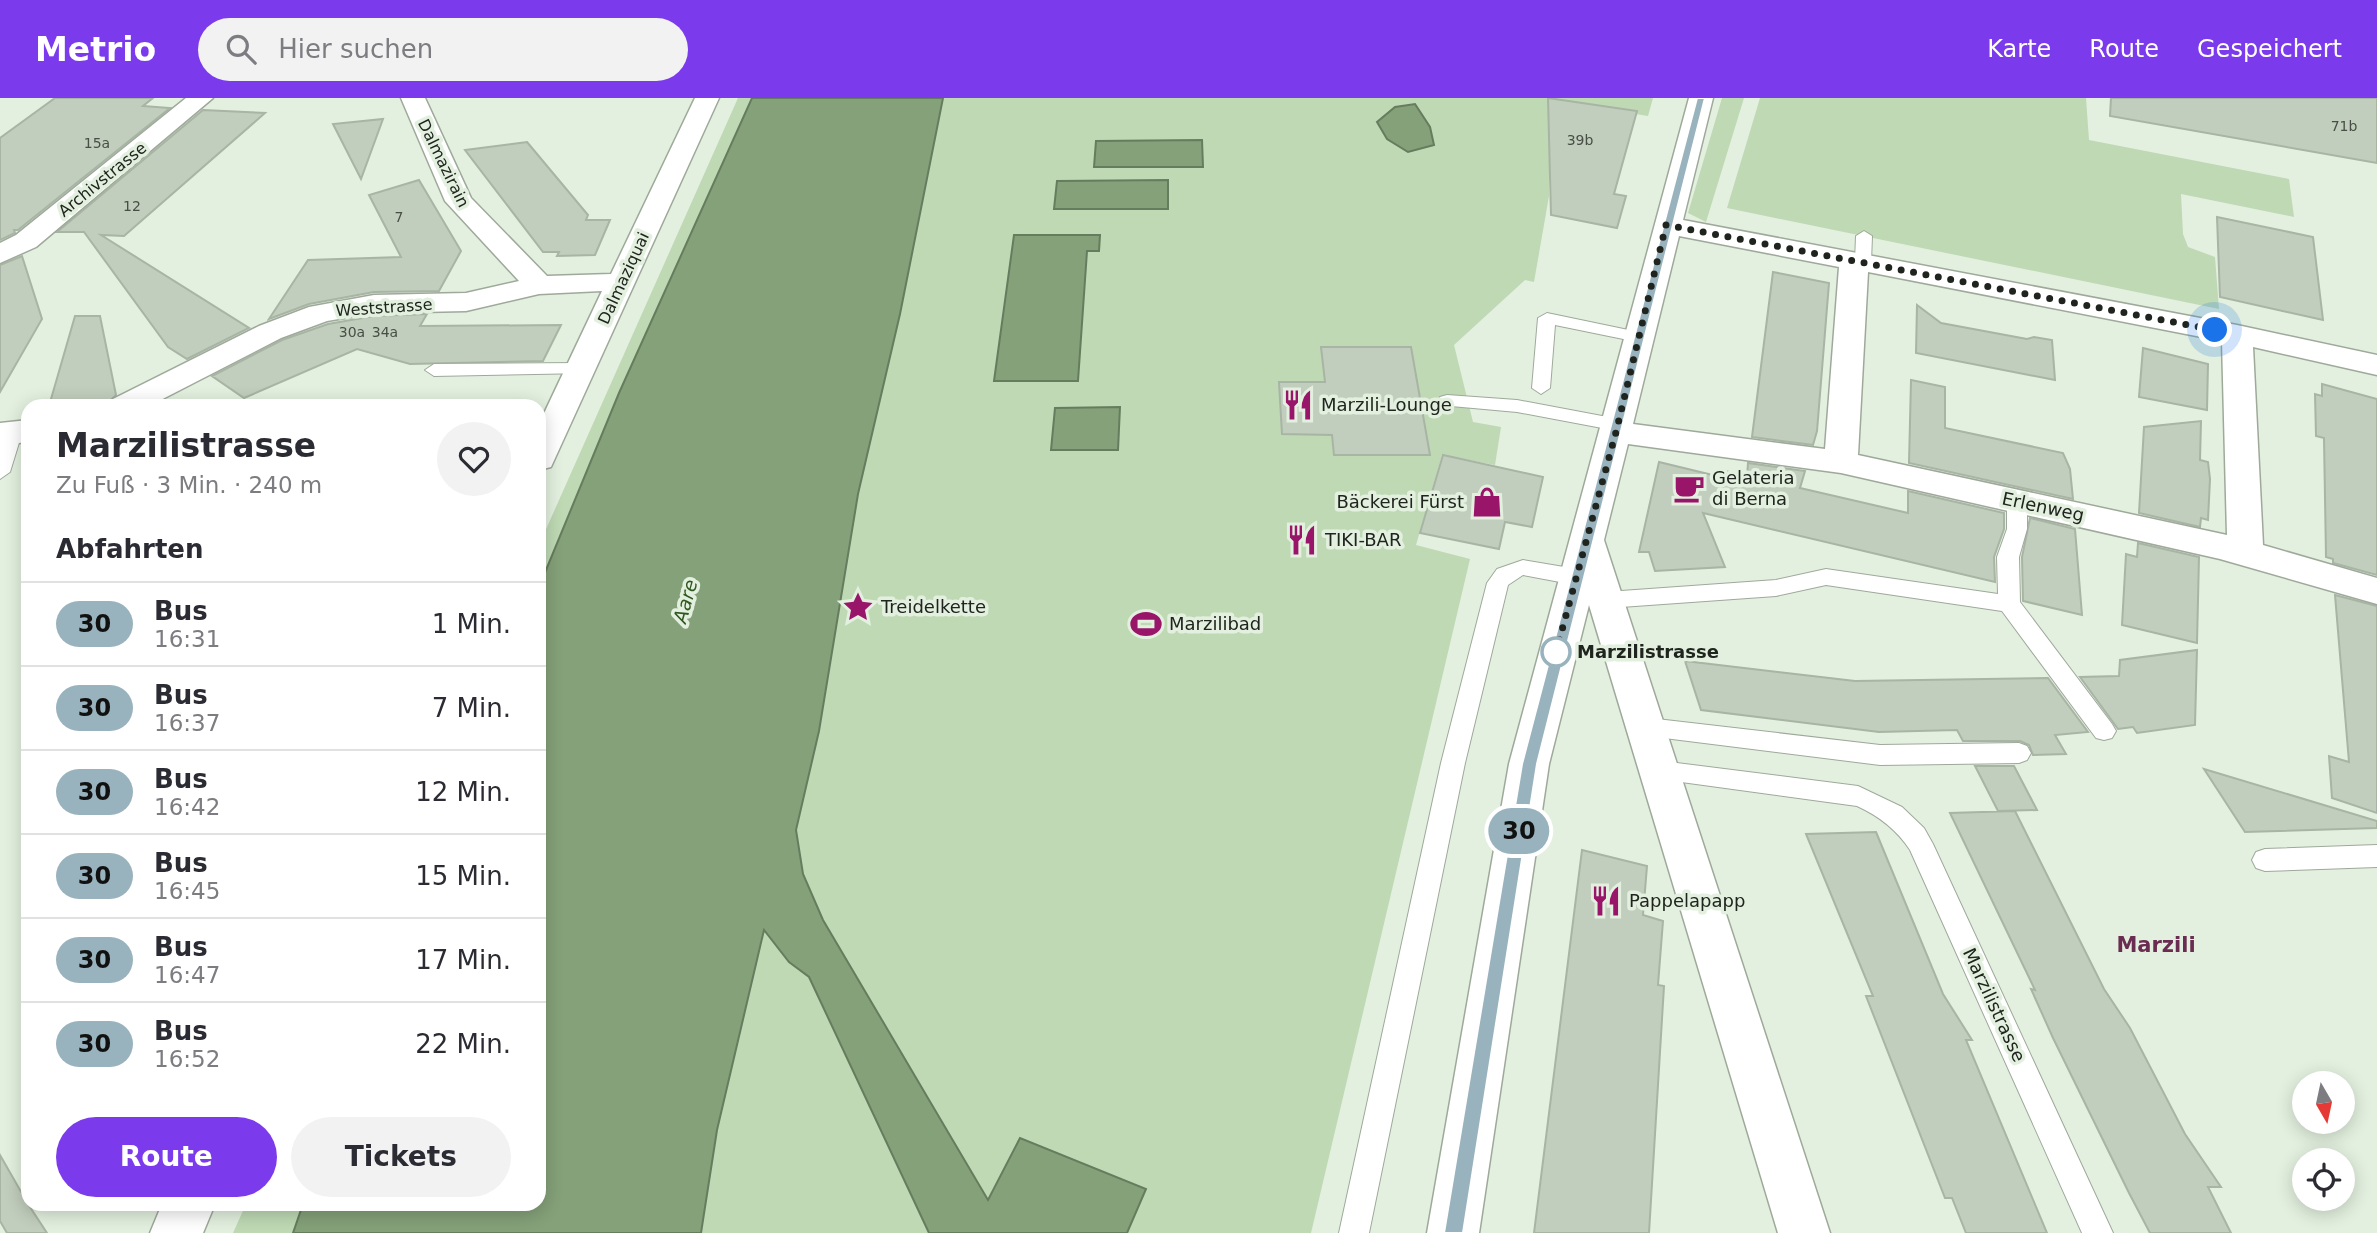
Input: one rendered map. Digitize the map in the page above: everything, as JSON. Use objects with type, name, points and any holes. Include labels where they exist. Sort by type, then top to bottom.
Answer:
[{"type":"street","name":"Archivstrasse","points":[[0,254],[26,241],[201,98]]},
{"type":"street","name":"Dalmazirain","points":[[413,98],[459,201],[539,285]]},
{"type":"street","name":"Dalmaziquai","points":[[546,444],[707,98]]},
{"type":"street","points":[[1453,1233],[1530,764],[1590,572],[1637,337],[1701,98]]},
{"type":"street","points":[[1666,225],[1861,253],[2377,365]]},
{"type":"street","points":[[1841,462],[1861,253]]},
{"type":"street","name":"Weststrasse","points":[[138,399],[304,317],[353,306],[466,302],[539,285],[621,282]]},
{"type":"street","points":[[2237,334],[2245,552]]},
{"type":"street","name":"Erlenweg","points":[[1617,429],[1841,462],[2245,552],[2377,592]]},
{"type":"street","points":[[1590,572],[1648,727],[1680,772],[1804,1233]]},
{"type":"street","points":[[176,1233],[187,1211]]},
{"type":"lane","points":[[1541,387],[1547,318],[1637,337]]},
{"type":"lane","points":[[434,370],[582,369]]},
{"type":"lane","points":[[1447,401],[1517,406],[1617,429]]},
{"type":"lane","points":[[0,472],[13,433]]},
{"type":"lane","points":[[2017,502],[2018,529],[2008,557],[2010,604],[2104,731]]},
{"type":"lane","points":[[1354,1233],[1453,763],[1498,583],[1506,573],[1526,567],[1776,588],[1826,578],[2010,604]]},
{"type":"lane","points":[[1648,727],[1880,755],[2019,753]]},
{"type":"lane","name":"Marzilistrasse","points":[[1680,772],[1858,796],[1881,806],[1912,832],[2098,1233]]},
{"type":"lane","points":[[2265,860],[2377,856]]},
{"type":"shaded area","points":[[738,98],[752,98],[619,393],[546,570],[546,529]]},
{"type":"shaded area","name":"Marzilibad","points":[[943,98],[1653,98],[1648,116],[1549,100],[1549,196],[1534,282],[1525,280],[1454,345],[1473,422],[1501,427],[1495,465],[1442,455],[1416,545],[1470,559],[1311,1233],[701,1233],[717,1130],[764,930],[796,831],[819,731],[858,494]]},
{"type":"shaded area","points":[[1722,98],[1744,98],[1706,222],[1688,213]]},
{"type":"shaded area","points":[[1760,98],[2086,98],[2089,140],[2289,179],[2294,217],[2181,194],[2183,234],[2188,247],[2215,257],[2219,309],[1727,208]]},
{"type":"shaded area","points":[[243,1211],[301,1211],[293,1233],[233,1233]]},
{"type":"water","name":"Aare","points":[[752,98],[943,98],[900,314],[858,494],[819,731],[796,830],[803,874],[823,920],[988,1200],[1020,1138],[1146,1189],[1127,1233],[929,1233],[809,977],[789,962],[764,930],[717,1130],[701,1233],[293,1233],[301,1211],[546,1211],[546,570],[619,393]]},
{"type":"water","points":[[1415,104],[1430,127],[1434,145],[1408,152],[1387,139],[1377,122],[1395,107]]},
{"type":"water","points":[[1202,140],[1203,167],[1094,167],[1096,141]]},
{"type":"water","points":[[1168,180],[1168,209],[1054,209],[1057,181]]},
{"type":"water","points":[[1014,235],[1100,235],[1099,251],[1087,251],[1078,381],[994,381]]},
{"type":"water","points":[[1120,407],[1118,450],[1051,450],[1055,408]]},
{"type":"building","points":[[55,98],[153,98],[143,106],[170,108],[18,230],[14,230],[15,233],[0,240],[0,138]]},
{"type":"building","points":[[1548,98],[1637,111],[1614,194],[1626,196],[1617,228],[1551,215]]},
{"type":"building","points":[[2111,98],[2377,98],[2377,163],[2110,116]]},
{"type":"building","points":[[203,110],[265,113],[124,236],[101,235],[249,328],[187,359],[168,347],[84,232],[57,232]]},
{"type":"building","points":[[383,119],[361,179],[333,124]]},
{"type":"building","points":[[527,142],[588,215],[586,220],[610,220],[595,255],[557,256],[559,252],[543,252],[465,150]]},
{"type":"building","points":[[419,180],[461,251],[439,291],[374,292],[309,304],[269,319],[308,260],[401,257],[369,195]]},
{"type":"building","points":[[2217,217],[2313,237],[2323,320],[2220,297]]},
{"type":"building","points":[[22,256],[42,319],[0,392],[0,265]]},
{"type":"building","points":[[1773,272],[1829,283],[1817,431],[1813,445],[1752,437]]},
{"type":"building","points":[[1917,305],[1941,323],[2027,339],[2034,337],[2052,340],[2055,380],[1916,353]]},
{"type":"building","points":[[427,314],[420,326],[561,325],[543,361],[410,364],[357,349],[244,398],[212,376],[282,340],[328,324],[374,316]]},
{"type":"building","points":[[75,316],[100,316],[116,395],[112,399],[51,399]]},
{"type":"building","points":[[1321,347],[1411,347],[1430,455],[1334,455],[1332,435],[1282,434],[1279,382],[1325,382]]},
{"type":"building","points":[[2143,348],[2208,364],[2207,410],[2139,397]]},
{"type":"building","points":[[1911,380],[1945,387],[1945,428],[2063,453],[2070,469],[2073,499],[1909,463]]},
{"type":"building","points":[[2322,384],[2377,399],[2377,575],[2333,563],[2333,559],[2326,557],[2324,438],[2316,436],[2315,394],[2322,396]]},
{"type":"building","points":[[2201,421],[2200,460],[2208,462],[2210,479],[2208,520],[2201,518],[2200,527],[2139,513],[2144,427]]},
{"type":"building","points":[[1443,455],[1543,477],[1532,527],[1505,522],[1499,549],[1420,533]]},
{"type":"building","points":[[1659,462],[1725,478],[1726,471],[1747,477],[1748,463],[1805,471],[1800,488],[1908,513],[1908,491],[2004,513],[2004,529],[1994,557],[1995,582],[1703,513],[1725,567],[1655,571],[1649,552],[1639,552]]},
{"type":"building","points":[[2030,518],[2075,529],[2082,615],[2023,601],[2022,557]]},
{"type":"building","points":[[2138,543],[2199,557],[2197,643],[2122,625],[2126,554],[2137,557]]},
{"type":"building","points":[[2335,595],[2377,606],[2377,813],[2332,798],[2329,756],[2349,762]]},
{"type":"building","points":[[2197,650],[2195,725],[2137,733],[2133,727],[2118,729],[2080,677],[2119,676],[2120,660]]},
{"type":"building","points":[[1685,661],[1855,681],[2048,678],[2088,732],[2055,735],[2066,754],[2033,755],[2029,745],[2020,741],[1963,741],[1957,730],[1879,732],[1701,710]]},
{"type":"building","points":[[1975,766],[2014,766],[2037,810],[1998,811]]},
{"type":"building","points":[[2204,769],[2377,821],[2377,828],[2245,832]]},
{"type":"building","points":[[2015,811],[2104,989],[2130,1028],[2185,1134],[2221,1187],[2208,1187],[2231,1233],[2150,1233],[2129,1193],[2053,1038],[2031,989],[2035,990],[1950,813]]},
{"type":"building","points":[[1876,832],[1943,994],[1972,1040],[1966,1040],[2047,1233],[1966,1233],[1952,1198],[1945,1198],[1866,996],[1873,996],[1806,834]]},
{"type":"building","points":[[1582,850],[1647,866],[1643,915],[1663,921],[1658,985],[1664,986],[1649,1233],[1534,1233]]},
{"type":"building","points":[[0,1155],[21,1192],[21,1211],[33,1211],[47,1233],[7,1233],[0,1221]]},
{"type":"bus line","name":"30","points":[[1453,1233],[1530,764],[1556,653],[1616,432],[1637,337],[1701,98]]},
{"type":"place","name":"Marzili-Lounge","points":[[1298,405]]},
{"type":"place","name":"Gelateria di Berna","points":[[1689,488]]},
{"type":"place","name":"Bäckerei Fürst","points":[[1487,502]]},
{"type":"place","name":"TIKI-BAR","points":[[1302,540]]},
{"type":"place","name":"Treidelkette","points":[[858,607]]},
{"type":"place","name":"Marzilibad","points":[[1146,624]]},
{"type":"place","name":"Marzilistrasse","points":[[1556,652]]},
{"type":"place","name":"Pappelapapp","points":[[1606,901]]},
{"type":"district","name":"Marzili","points":[[2156,945]]},
{"type":"route","points":[[1556,652],[1598,502],[1666,225],[2215,330]]}]
